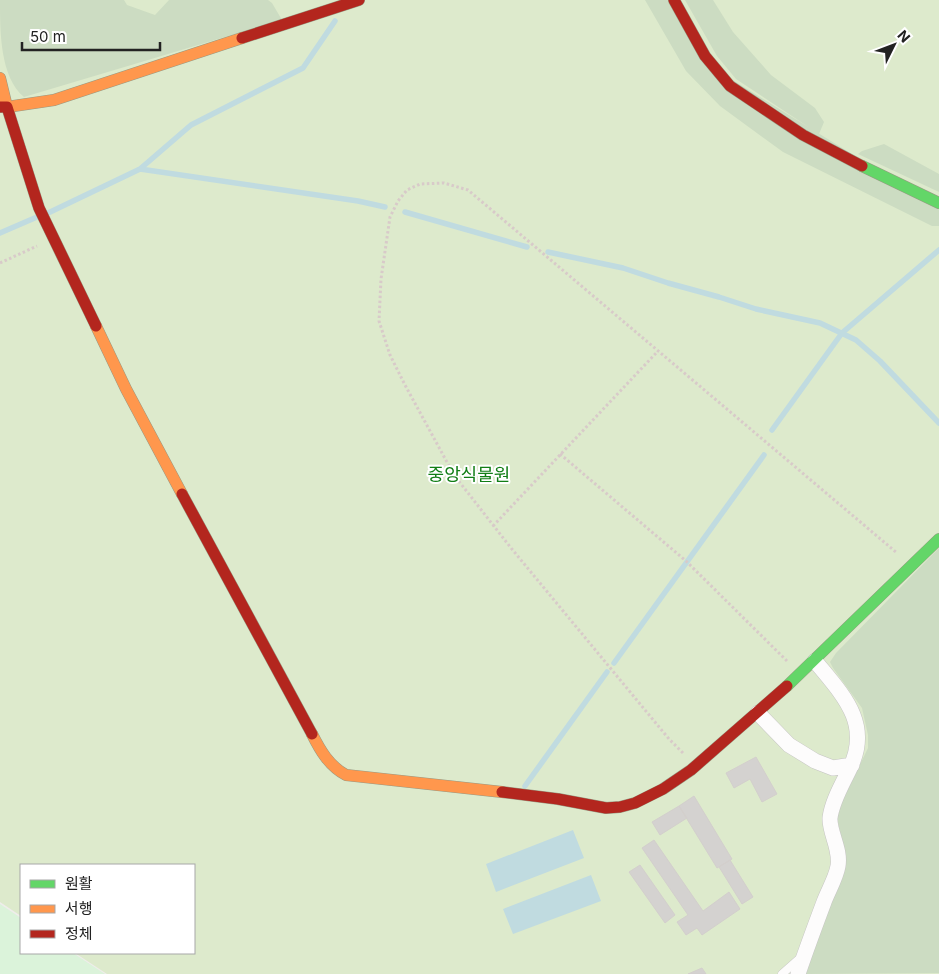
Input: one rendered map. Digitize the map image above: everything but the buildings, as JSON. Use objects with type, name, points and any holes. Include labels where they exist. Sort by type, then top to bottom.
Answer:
[{"type":"street","points":[[4,107],[54,100],[359,0]]},
{"type":"street","points":[[674,0],[689,31],[707,59],[730,86],[777,119],[843,157],[939,203]]},
{"type":"street","points":[[0,78],[4,107],[39,208],[136,406],[319,748],[329,764],[346,775],[510,793],[568,801],[601,808],[637,802],[696,766],[758,713],[815,661],[939,538]]},
{"type":"street","points":[[798,974],[838,867],[838,853],[830,819],[837,796],[852,765],[859,740],[855,716],[841,692],[815,661]]},
{"type":"street","points":[[758,713],[789,745],[815,761],[833,768],[852,765]]},
{"type":"lane","points":[[782,974],[804,954]]},
{"type":"path","points":[[696,766],[669,739],[493,526],[454,475],[405,385],[390,355],[379,321],[381,279],[390,217],[398,200],[407,190],[420,184],[444,183],[468,190],[912,566]]},
{"type":"path","points":[[0,263],[54,239]]},
{"type":"path","points":[[493,526],[658,351]]},
{"type":"path","points":[[560,454],[686,561],[800,674]]},
{"type":"green space","name":"중앙식물원","points":[[0,0],[939,0],[939,974],[107,974],[77,954],[195,954],[195,864],[20,864],[20,915],[0,902]]},
{"type":"green space","points":[[0,0],[124,0],[127,5],[155,15],[169,0],[268,0],[272,3],[282,20],[24,97],[10,78],[6,66],[1,39]]},
{"type":"green space","points":[[645,0],[669,0],[705,63],[939,208],[939,226],[932,226],[783,152],[720,106],[686,71]]},
{"type":"green space","points":[[685,0],[713,0],[733,32],[771,75],[815,108],[824,122],[819,134],[736,79],[717,56]]},
{"type":"green space","points":[[884,144],[939,174],[939,192],[858,154]]},
{"type":"green space","points":[[939,548],[939,973],[803,974],[843,845],[837,818],[843,800],[868,748],[868,735],[862,708],[830,662],[836,653]]},
{"type":"green space","points":[[0,904],[20,917],[20,954],[75,954],[105,974],[0,974]]},
{"type":"water","points":[[573,830],[584,858],[496,892],[486,864]]},
{"type":"water","points":[[591,875],[601,901],[513,934],[503,909]]},
{"type":"waterway","points":[[140,169],[191,125],[303,68],[335,21]]},
{"type":"waterway","points":[[46,214],[140,169],[358,201],[385,207]]},
{"type":"waterway","points":[[405,212],[527,247]]},
{"type":"waterway","points":[[0,233],[37,217]]},
{"type":"waterway","points":[[772,430],[842,333],[939,250]]},
{"type":"waterway","points":[[548,252],[623,268],[756,309],[820,323],[856,340],[880,361],[939,423]]},
{"type":"waterway","points":[[614,663],[764,455]]},
{"type":"waterway","points":[[525,786],[607,672]]},
{"type":"traffic: fast","points":[[862,166],[939,203]]},
{"type":"traffic: fast","points":[[787,686],[939,539]]},
{"type":"traffic: slow","points":[[0,78],[7,107],[54,100],[242,38]]},
{"type":"traffic: slow","points":[[96,326],[126,389],[182,494]]},
{"type":"traffic: slow","points":[[312,734],[330,762],[346,775],[502,792]]},
{"type":"traffic: jam","points":[[242,38],[359,0]]},
{"type":"traffic: jam","points":[[674,0],[705,56],[730,86],[803,135],[862,166]]},
{"type":"traffic: jam","points":[[0,107],[7,107],[39,208],[96,326]]},
{"type":"traffic: jam","points":[[182,494],[312,734]]},
{"type":"traffic: jam","points":[[502,792],[558,799],[606,808],[635,803],[663,789],[691,770],[787,686]]}]
